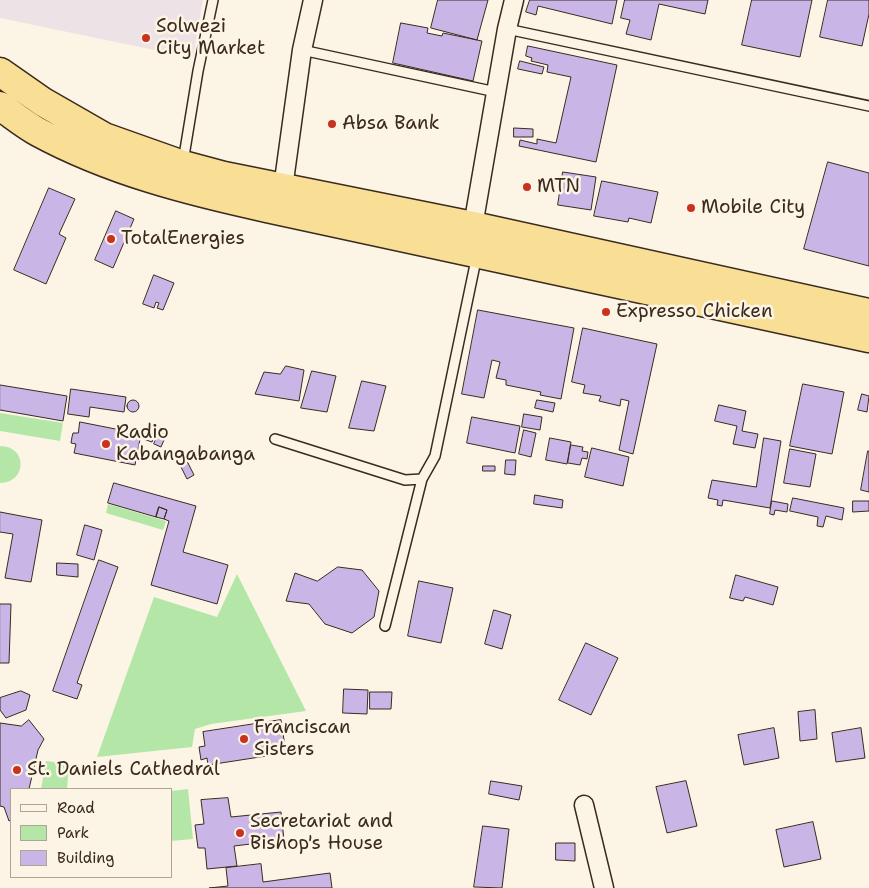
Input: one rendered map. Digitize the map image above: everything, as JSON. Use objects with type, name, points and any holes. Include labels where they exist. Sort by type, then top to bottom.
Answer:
[{"type":"highway","points":[[2,75],[43,102],[104,137],[183,165],[224,176],[473,226],[869,313]]},
{"type":"highway","points":[[0,106],[36,131],[78,152],[164,182],[223,198],[869,338]]},
{"type":"street","points":[[283,188],[302,50],[312,0]]},
{"type":"street","points":[[478,253],[473,226],[507,29],[514,0]]},
{"type":"street","points":[[584,805],[604,888]]},
{"type":"lane","points":[[183,165],[198,71],[213,0]]},
{"type":"lane","points":[[507,29],[869,106]]},
{"type":"lane","points":[[302,50],[496,92]]},
{"type":"lane","points":[[385,626],[422,479],[434,456],[478,253]]},
{"type":"lane","points":[[275,439],[405,480],[422,479]]},
{"type":"shaded area","name":"Solwezi City Market","points":[[0,0],[203,0],[193,58],[0,18]]},
{"type":"green space","points":[[0,413],[63,423],[60,441],[0,431]]},
{"type":"green space","points":[[0,446],[16,452],[21,464],[15,477],[0,483]]},
{"type":"green space","points":[[108,504],[166,521],[163,530],[106,513]]},
{"type":"green space","points":[[237,574],[306,711],[211,724],[195,729],[192,747],[97,757],[154,597],[217,617]]},
{"type":"green space","points":[[46,761],[69,764],[67,788],[41,788]]},
{"type":"green space","points":[[188,789],[193,839],[172,841],[172,791]]},
{"type":"building","points":[[438,0],[488,0],[477,40],[431,28]]},
{"type":"building","points":[[530,0],[617,0],[612,24],[538,6],[536,15],[526,12]]},
{"type":"building","points":[[625,0],[708,0],[705,14],[659,4],[651,40],[626,34],[630,20],[621,18]]},
{"type":"building","points":[[752,0],[812,0],[800,57],[742,45]]},
{"type":"building","points":[[828,0],[869,0],[869,14],[862,46],[820,37]]},
{"type":"building","points":[[401,23],[428,28],[427,33],[442,36],[443,33],[482,41],[473,81],[393,63]]},
{"type":"building","points":[[528,46],[617,65],[596,162],[519,146],[520,140],[537,144],[537,139],[556,143],[571,77],[547,72],[548,65],[531,61],[532,58],[526,56]]},
{"type":"building","points":[[520,61],[544,67],[542,74],[518,69]]},
{"type":"building","points":[[514,128],[533,129],[533,137],[514,137]]},
{"type":"building","points":[[828,162],[869,173],[869,266],[804,249]]},
{"type":"building","points":[[563,172],[596,177],[591,210],[558,205]]},
{"type":"building","points":[[602,181],[658,192],[651,223],[629,218],[628,222],[594,216]]},
{"type":"building","points":[[49,188],[75,199],[59,234],[66,238],[46,284],[14,270]]},
{"type":"building","points":[[116,211],[134,219],[113,268],[95,260]]},
{"type":"building","points":[[154,275],[174,283],[163,310],[157,308],[159,303],[156,302],[154,308],[143,304]]},
{"type":"building","points":[[478,310],[574,328],[561,399],[540,395],[541,392],[506,385],[506,380],[496,378],[500,362],[492,360],[484,398],[462,394]]},
{"type":"building","points":[[583,328],[657,344],[633,454],[619,450],[629,401],[621,399],[620,406],[599,401],[601,396],[583,393],[585,385],[572,382]]},
{"type":"building","points":[[286,366],[304,370],[299,401],[255,394],[264,372],[280,374]]},
{"type":"building","points":[[312,371],[336,376],[327,412],[301,408]]},
{"type":"building","points":[[362,381],[386,386],[374,431],[349,428]]},
{"type":"building","points":[[803,384],[844,392],[832,454],[790,446]]},
{"type":"building","points":[[0,385],[67,396],[63,421],[0,410]]},
{"type":"building","points":[[71,389],[126,397],[124,412],[90,407],[89,417],[68,414]]},
{"type":"building","points":[[862,394],[869,396],[867,412],[858,410]]},
{"type":"building","points":[[131,400],[135,400],[139,406],[135,412],[131,412],[127,408],[127,404]]},
{"type":"building","points":[[537,400],[555,403],[553,412],[535,408]]},
{"type":"building","points":[[719,405],[746,411],[742,431],[758,434],[755,448],[733,444],[737,426],[715,421]]},
{"type":"building","points":[[524,414],[542,417],[540,430],[522,427]]},
{"type":"building","points":[[472,417],[520,426],[515,453],[467,443]]},
{"type":"building","name":"Radio Kabangabanga","points":[[80,422],[141,434],[135,465],[74,453],[76,444],[71,443],[72,437],[73,433],[78,433]]},
{"type":"building","points":[[150,422],[156,424],[154,430],[147,428]]},
{"type":"building","points":[[160,427],[166,430],[164,436],[157,434]]},
{"type":"building","points":[[524,430],[536,433],[531,457],[519,454]]},
{"type":"building","points":[[146,432],[155,435],[152,442],[143,439]]},
{"type":"building","points":[[157,437],[164,440],[161,447],[154,444]]},
{"type":"building","points":[[550,438],[571,442],[567,464],[546,460]]},
{"type":"building","points":[[764,438],[781,441],[770,508],[723,500],[722,506],[717,505],[718,500],[708,498],[712,480],[756,487]]},
{"type":"building","points":[[571,445],[583,447],[582,451],[588,452],[587,459],[582,458],[580,465],[568,463]]},
{"type":"building","points":[[592,448],[629,457],[623,486],[585,477]]},
{"type":"building","points":[[790,449],[816,454],[810,487],[784,483]]},
{"type":"building","points":[[869,451],[869,492],[861,490]]},
{"type":"building","points":[[506,460],[516,460],[515,475],[505,474]]},
{"type":"building","points":[[187,461],[194,475],[187,479],[180,465]]},
{"type":"building","points":[[483,466],[495,466],[495,471],[483,471]]},
{"type":"building","points":[[114,483],[196,506],[183,552],[228,565],[217,604],[151,585],[169,521],[164,519],[167,510],[159,507],[156,517],[108,503]]},
{"type":"building","points":[[535,495],[563,500],[562,508],[534,504]]},
{"type":"building","points":[[793,498],[844,508],[842,520],[826,516],[823,527],[817,526],[818,517],[790,511]]},
{"type":"building","points":[[772,501],[788,504],[787,512],[775,510],[774,515],[770,514]]},
{"type":"building","points":[[853,501],[869,501],[869,511],[853,512]]},
{"type":"building","points":[[159,507],[167,510],[164,519],[156,517]]},
{"type":"building","points":[[0,512],[42,520],[31,582],[5,578],[13,534],[0,532]]},
{"type":"building","points":[[85,525],[102,530],[94,560],[77,555]]},
{"type":"building","points":[[99,560],[118,567],[77,683],[82,685],[77,699],[53,691]]},
{"type":"building","points":[[57,563],[78,564],[78,577],[57,575]]},
{"type":"building","points":[[338,567],[362,570],[379,591],[374,617],[352,633],[325,624],[309,604],[286,601],[295,573],[317,581]]},
{"type":"building","points":[[736,575],[778,587],[773,605],[745,597],[743,601],[730,598]]},
{"type":"building","points":[[419,581],[453,588],[441,643],[408,636]]},
{"type":"building","points":[[0,604],[11,604],[9,663],[0,663]]},
{"type":"building","points":[[494,610],[511,615],[502,649],[485,644]]},
{"type":"building","points":[[586,643],[618,658],[591,715],[559,700]]},
{"type":"building","points":[[344,689],[368,690],[367,714],[343,713]]},
{"type":"building","points":[[21,691],[30,695],[26,710],[6,718],[0,710],[0,698]]},
{"type":"building","points":[[370,692],[392,692],[391,709],[370,709]]},
{"type":"building","points":[[815,710],[817,739],[800,741],[798,712]]},
{"type":"building","name":"St. Daniels Cathedral","points":[[29,720],[44,739],[38,750],[29,788],[10,788],[9,821],[4,807],[0,806],[0,723],[21,726]]},
{"type":"building","name":"Franciscan Sisters","points":[[281,720],[286,753],[208,765],[207,758],[201,760],[199,747],[205,746],[203,732]]},
{"type":"building","points":[[774,728],[779,758],[744,765],[738,735]]},
{"type":"building","points":[[861,728],[865,758],[836,762],[832,733]]},
{"type":"building","points":[[491,781],[522,786],[519,800],[489,794]]},
{"type":"building","points":[[686,781],[697,826],[667,833],[656,787]]},
{"type":"building","name":"Secretariat and Bishop's House","points":[[228,798],[231,817],[281,812],[284,840],[234,846],[237,866],[207,869],[205,848],[198,848],[195,825],[204,824],[201,800]]},
{"type":"building","points":[[813,822],[821,859],[784,867],[776,830]]},
{"type":"building","points":[[483,826],[509,829],[502,888],[474,887]]},
{"type":"building","points":[[556,843],[575,843],[575,861],[556,860]]},
{"type":"building","points":[[261,864],[263,882],[330,873],[332,888],[209,888],[228,886],[226,868]]},
{"type":"place","name":"Solwezi City Market","points":[[146,38]]},
{"type":"place","name":"Absa Bank","points":[[332,124]]},
{"type":"place","name":"MTN","points":[[527,187]]},
{"type":"place","name":"Mobile City","points":[[691,208]]},
{"type":"place","name":"TotalEnergies","points":[[111,239]]},
{"type":"place","name":"Expresso Chicken","points":[[606,312]]},
{"type":"place","name":"Radio Kabangabanga","points":[[106,444]]},
{"type":"place","name":"Franciscan Sisters","points":[[244,739]]},
{"type":"place","name":"St. Daniels Cathedral","points":[[17,770]]},
{"type":"place","name":"Secretariat and Bishop's House","points":[[240,833]]}]
